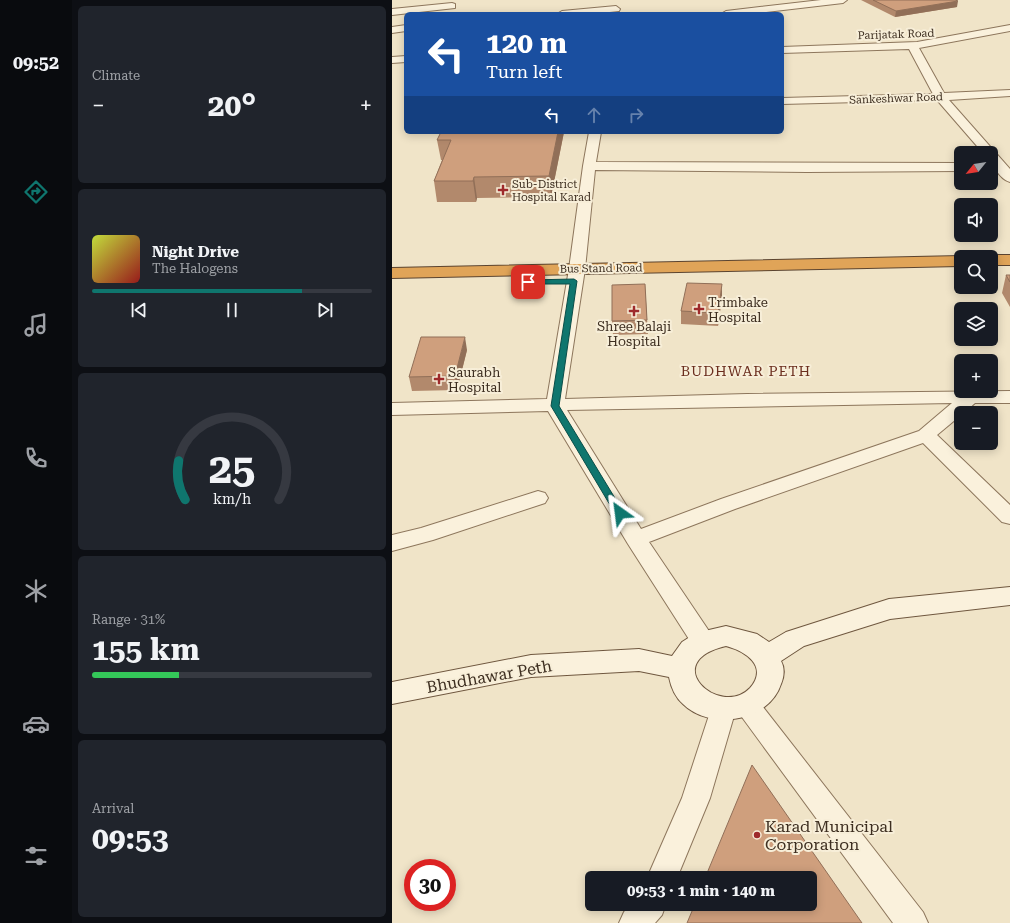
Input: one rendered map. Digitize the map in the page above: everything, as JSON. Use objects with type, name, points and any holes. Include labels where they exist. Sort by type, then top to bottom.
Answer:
[{"type":"highway","points":[[998,260],[1010,260]]},
{"type":"highway","name":"Bus Stand Road","points":[[392,272],[574,281],[809,264],[954,261]]},
{"type":"highway","points":[[998,275],[1010,274]]},
{"type":"highway","points":[[392,284],[954,275]]},
{"type":"street","points":[[602,0],[620,12]]},
{"type":"street","points":[[743,12],[843,0]]},
{"type":"street","points":[[392,12],[452,6]]},
{"type":"street","points":[[392,30],[404,28]]},
{"type":"street","points":[[983,146],[940,97],[913,46],[1010,28]]},
{"type":"street","name":"Parijatak Road","points":[[784,50],[988,43]]},
{"type":"street","points":[[392,60],[404,59]]},
{"type":"street","name":"Sankeshwar Road","points":[[784,101],[940,97],[1010,92]]},
{"type":"street","points":[[595,134],[555,406],[636,539],[703,640]]},
{"type":"street","points":[[589,166],[807,168],[954,167]]},
{"type":"street","points":[[1001,167],[1010,178]]},
{"type":"street","points":[[998,397],[1010,397]]},
{"type":"street","points":[[392,409],[747,400],[970,398]]},
{"type":"street","points":[[636,539],[728,504],[926,435],[970,398]]},
{"type":"street","points":[[926,435],[1010,516]]},
{"type":"street","points":[[392,543],[425,535],[538,498]]},
{"type":"street","points":[[767,656],[795,639],[889,609],[1010,596]]},
{"type":"street","points":[[726,636],[737,637],[758,647],[767,656],[772,674],[765,692],[735,706],[701,702],[685,687],[681,669],[684,657],[692,648],[703,640],[726,636]]},
{"type":"street","name":"Bhudhawar Peth","points":[[392,693],[531,666],[639,660],[681,669]]},
{"type":"street","points":[[665,871],[735,706]]},
{"type":"street","points":[[735,706],[912,923]]},
{"type":"street","points":[[635,923],[644,911]]},
{"type":"building","points":[[873,0],[955,0],[958,1],[896,11]]},
{"type":"building","points":[[440,134],[558,134],[549,176],[474,177],[473,181],[434,181],[451,140],[437,140]]},
{"type":"building","points":[[1006,275],[1010,275],[1010,282]]},
{"type":"building","points":[[687,283],[722,284],[718,313],[681,311]]},
{"type":"building","points":[[645,284],[647,320],[612,321],[612,285]]},
{"type":"building","points":[[421,337],[465,337],[455,376],[409,377]]},
{"type":"building","points":[[752,765],[862,923],[687,923],[692,911],[817,911],[817,871],[708,871]]},
{"type":"place","name":"Sub-District Hospital Karad","points":[[503,190]]},
{"type":"place","name":"Trimbake Hospital","points":[[699,309]]},
{"type":"place","name":"Shree Balaji Hospital","points":[[634,311]]},
{"type":"place","name":"Saurabh Hospital","points":[[439,379]]},
{"type":"place","name":"Karad Municipal Corporation","points":[[757,835]]},
{"type":"district","name":"BUDHWAR PETH","points":[[746,371]]},
{"type":"route","points":[[528,282],[574,281],[555,406],[620,513]]}]
